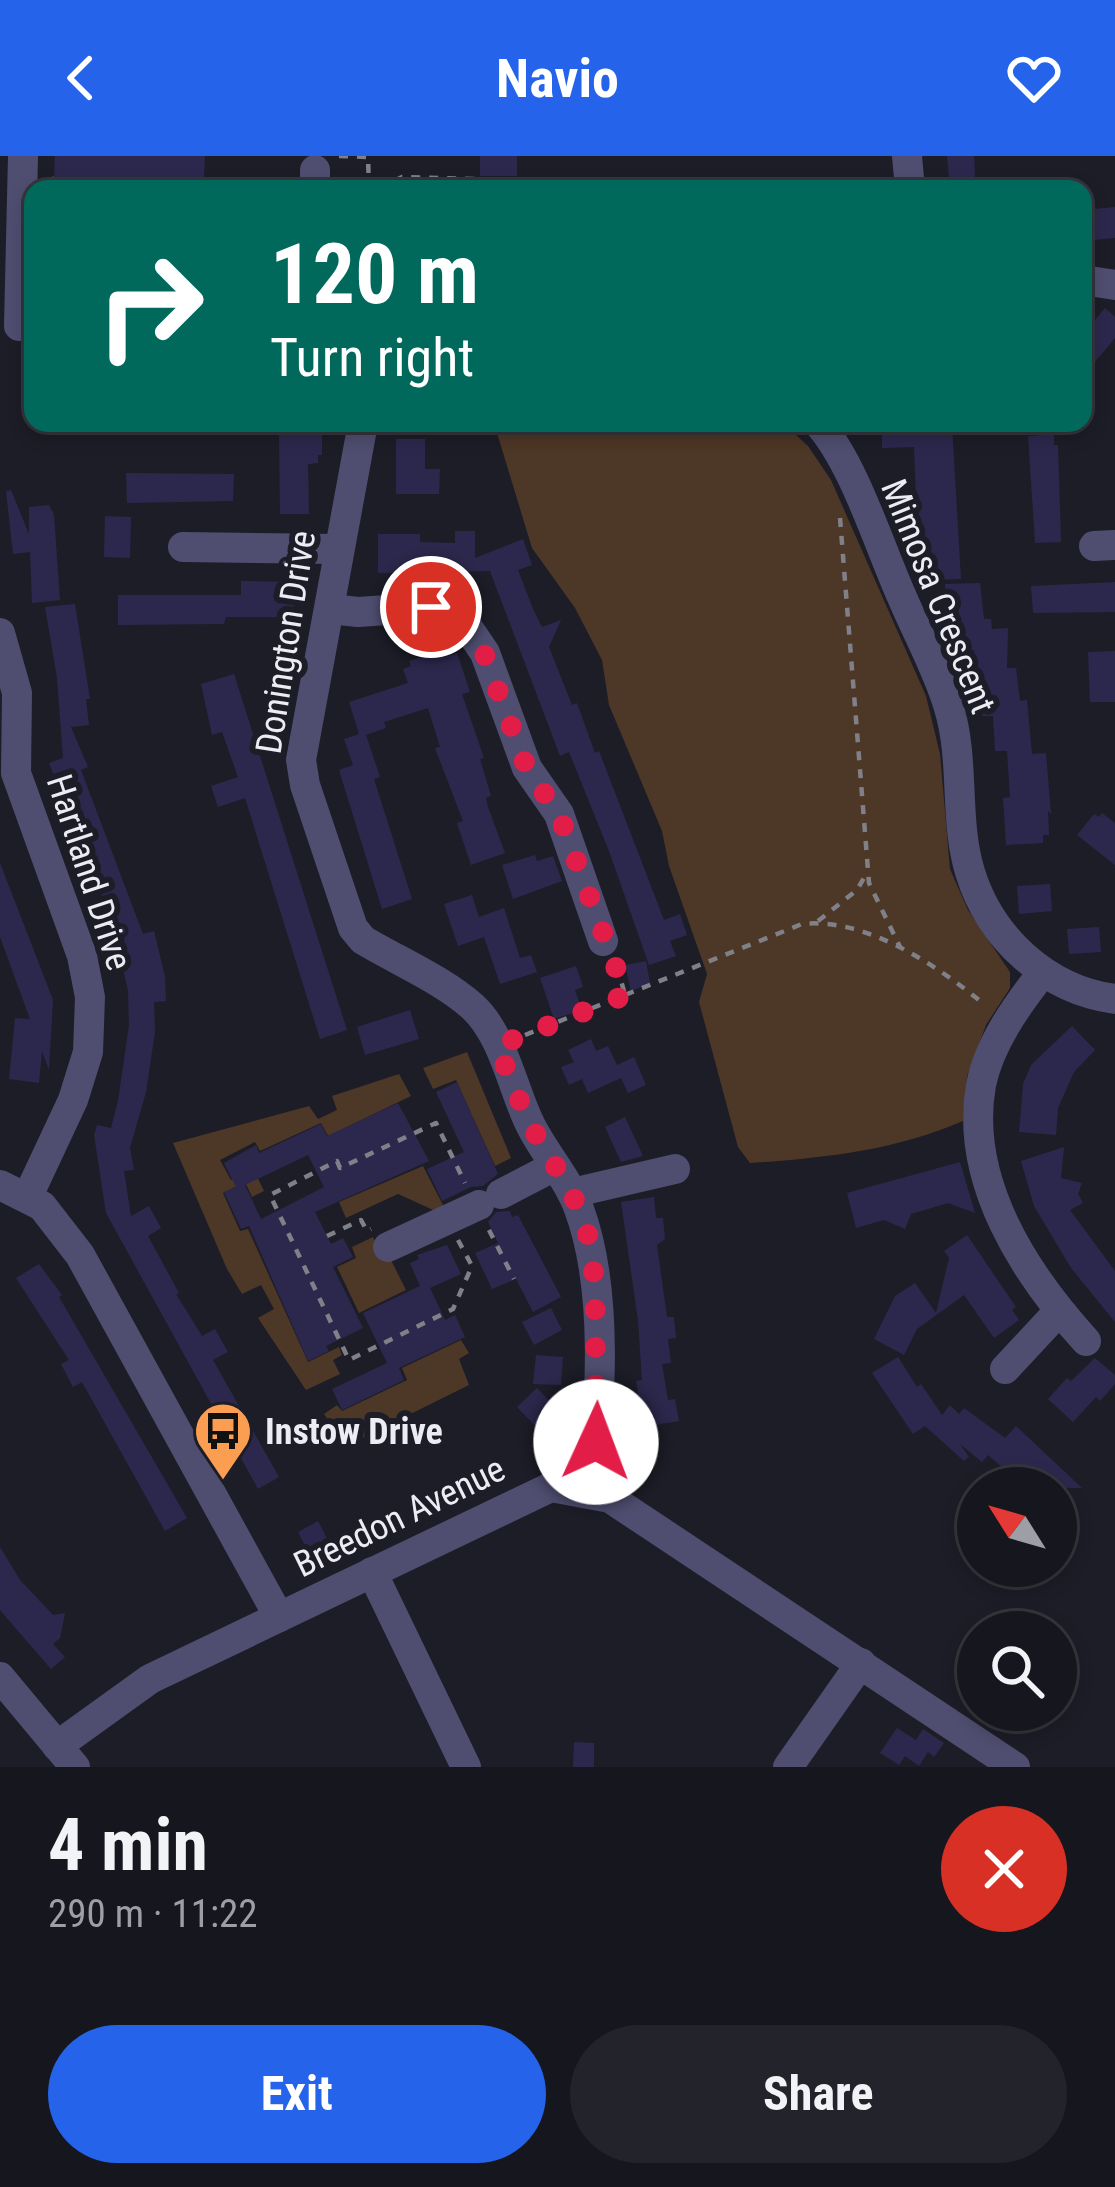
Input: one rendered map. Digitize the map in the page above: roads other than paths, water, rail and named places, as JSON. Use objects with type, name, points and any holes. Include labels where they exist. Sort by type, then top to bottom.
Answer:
[{"type":"street","points":[[18,326],[23,156]]},
{"type":"street","name":"Donington Drive","points":[[361,432],[302,774],[348,915],[363,940],[471,1004],[485,1020],[529,1123],[572,1193],[589,1238],[595,1283],[596,1442],[584,1490]]},
{"type":"street","name":"Mimosa Crescent","points":[[833,432],[949,706],[959,758],[969,870],[983,903],[1022,956],[1043,973],[1086,993],[1115,999]]},
{"type":"street","points":[[183,547],[338,549]]},
{"type":"street","points":[[330,609],[431,607],[464,622],[484,653],[527,769],[559,814],[603,941]]},
{"type":"street","name":"Hartland Drive","points":[[0,633],[17,693],[8,722],[16,773],[82,956],[90,997],[88,1052],[73,1100],[14,1191]]},
{"type":"street","points":[[1043,973],[1007,1023],[988,1060],[981,1086],[982,1165],[1002,1220],[1059,1311],[1086,1341]]},
{"type":"street","points":[[388,1247],[553,1167]]},
{"type":"street","points":[[572,1193],[674,1169]]},
{"type":"street","points":[[14,1191],[56,1222],[80,1255],[279,1617]]},
{"type":"street","points":[[1005,1369],[1059,1311]]},
{"type":"street","name":"Breedon Avenue","points":[[66,1756],[128,1692],[551,1487],[584,1490]]},
{"type":"street","points":[[584,1490],[610,1498],[1015,1767]]},
{"type":"street","points":[[372,1572],[466,1767]]},
{"type":"street","points":[[788,1767],[861,1663]]},
{"type":"street","points":[[0,1677],[66,1756]]},
{"type":"place","name":"Instow Drive","points":[[223,1482]]}]
